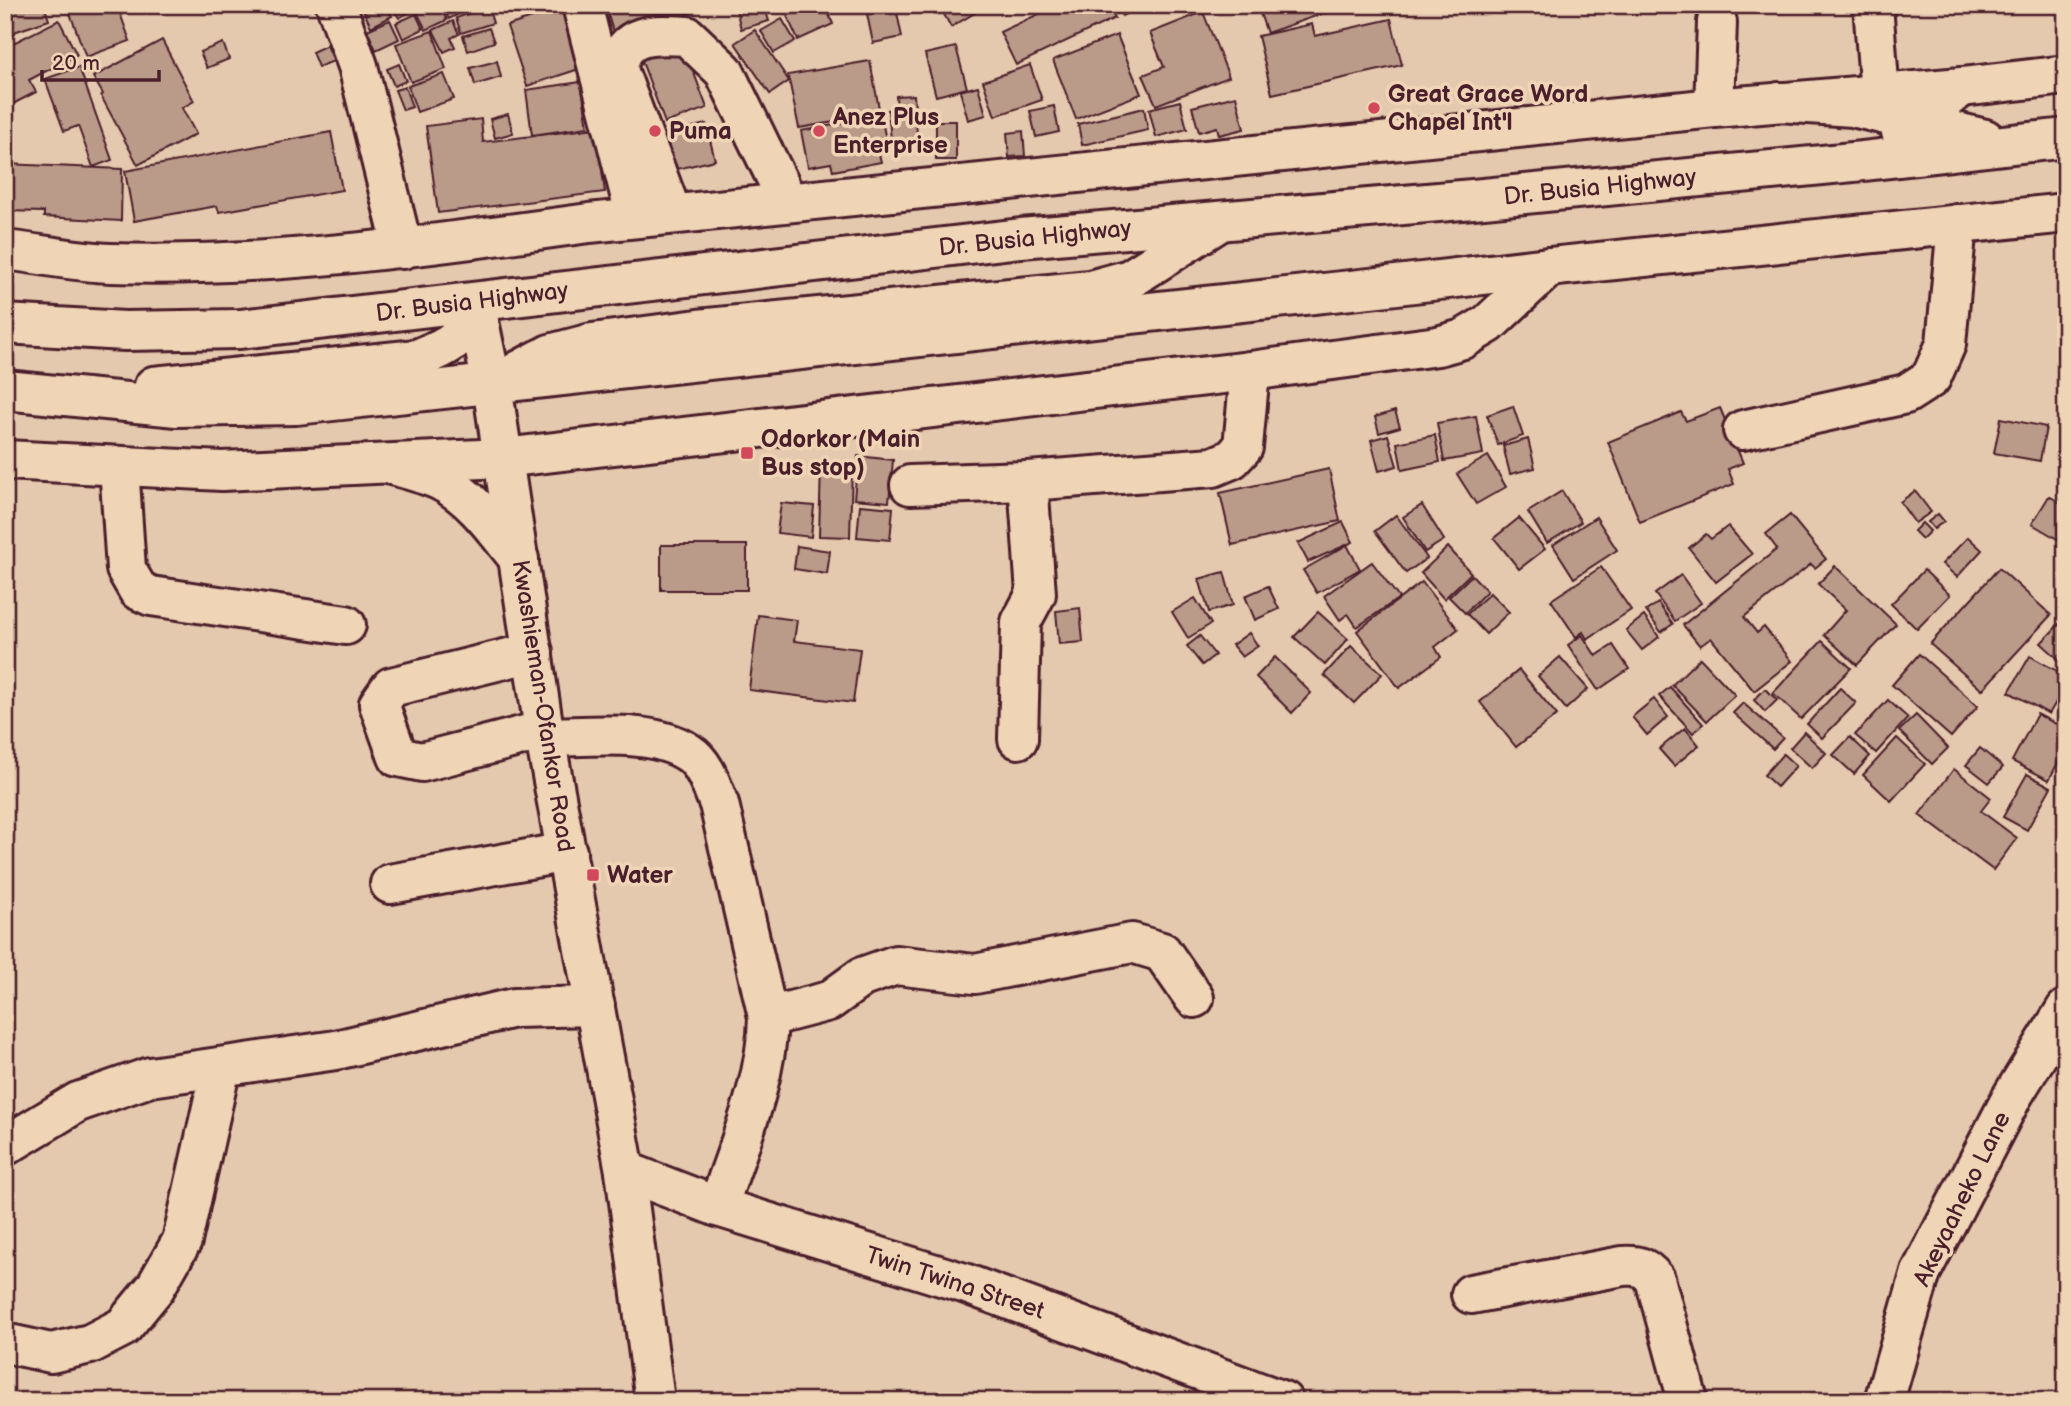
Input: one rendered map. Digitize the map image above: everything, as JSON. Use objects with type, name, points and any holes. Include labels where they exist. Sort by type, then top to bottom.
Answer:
[{"type":"main road","points":[[337,5],[358,66],[403,249]]},
{"type":"main road","points":[[582,5],[654,216]]},
{"type":"main road","points":[[1873,5],[1880,95]]},
{"type":"main road","points":[[1714,108],[1717,22]]},
{"type":"main road","points":[[654,216],[618,69],[620,55],[628,43],[659,34],[687,36],[724,71],[788,202]]},
{"type":"main road","points":[[5,250],[109,263],[281,260],[403,249],[654,216],[788,202],[2066,75]]},
{"type":"main road","points":[[1863,161],[1962,87]]},
{"type":"main road","points":[[1779,102],[1853,107],[2011,146]]},
{"type":"main road","name":"Dr. Busia Highway","points":[[5,324],[125,331],[240,329],[1021,238],[1474,199],[2011,146],[2066,138]]},
{"type":"main road","points":[[5,390],[177,407],[296,405],[2066,213]]},
{"type":"main road","points":[[492,385],[550,354],[592,343],[698,328],[1090,290],[1130,279],[1222,220]]},
{"type":"main road","points":[[1742,430],[1906,394],[1931,378],[1946,344],[1957,224]]},
{"type":"main road","points":[[5,460],[222,471],[503,458],[1251,371],[1438,346],[1463,339],[1488,324],[1549,267]]},
{"type":"main road","points":[[72,398],[198,380],[417,359],[451,345],[467,325],[475,302]]},
{"type":"main road","name":"Kwashieman-Ofankor Road","points":[[475,302],[492,385],[545,733],[625,1171],[655,1401]]},
{"type":"main road","points":[[910,485],[1028,481],[1213,467],[1232,459],[1243,447],[1251,371]]},
{"type":"main road","points":[[388,464],[443,482],[471,503],[519,559]]},
{"type":"main road","points":[[120,466],[126,569],[138,590],[151,596],[346,625]]},
{"type":"main road","points":[[1018,740],[1021,622],[1036,594],[1028,481]]},
{"type":"main road","points":[[533,652],[391,687],[379,704],[398,757],[411,761],[422,762],[545,733],[639,737],[666,742],[691,753],[706,772],[719,804],[768,1017],[768,1043],[763,1071],[718,1207]]},
{"type":"main road","points":[[390,884],[566,852]]},
{"type":"main road","points":[[768,1017],[829,1001],[862,976],[897,965],[975,974],[1132,943],[1163,952],[1194,998]]},
{"type":"main road","points":[[5,1146],[78,1102],[150,1077],[335,1050],[514,1008],[595,1006]]},
{"type":"main road","name":"Akeyaaheko Lane","points":[[1884,1401],[1921,1272],[2013,1095],[2066,1009]]},
{"type":"main road","points":[[5,1343],[51,1353],[90,1344],[123,1327],[155,1288],[182,1241],[221,1067]]},
{"type":"main road","name":"Twin Twina Street","points":[[625,1171],[718,1207],[964,1283],[1283,1401]]},
{"type":"main road","points":[[1471,1294],[1623,1266],[1637,1265],[1647,1269],[1655,1279],[1688,1401]]},
{"type":"building","points":[[5,5],[44,5],[49,20],[5,35]]},
{"type":"building","points":[[67,5],[117,5],[130,41],[86,57]]},
{"type":"building","points":[[376,5],[386,5],[392,16],[371,27],[364,12]]},
{"type":"building","points":[[391,5],[415,5],[417,8],[399,18]]},
{"type":"building","points":[[431,5],[440,5],[447,20],[426,30],[417,12]]},
{"type":"building","points":[[442,5],[476,5],[449,19]]},
{"type":"building","points":[[519,5],[558,5],[523,17]]},
{"type":"building","points":[[605,5],[709,5],[710,7],[614,35]]},
{"type":"building","points":[[735,5],[764,5],[769,21],[741,29]]},
{"type":"building","points":[[810,5],[825,5],[833,24],[798,40],[787,16]]},
{"type":"building","points":[[924,5],[988,5],[951,27],[940,7],[929,13]]},
{"type":"building","points":[[1058,5],[1109,5],[1115,18],[1016,65],[1000,32]]},
{"type":"building","points":[[1116,5],[1142,5],[1122,16]]},
{"type":"building","points":[[1257,5],[1332,5],[1333,10],[1267,33]]},
{"type":"building","points":[[488,7],[493,23],[461,33],[456,18]]},
{"type":"building","points":[[563,8],[582,68],[527,86],[507,26]]},
{"type":"building","points":[[896,8],[902,37],[873,43],[867,14]]},
{"type":"building","points":[[1203,12],[1229,77],[1156,105],[1143,75],[1164,67],[1150,33]]},
{"type":"building","points":[[416,14],[423,29],[403,39],[396,23]]},
{"type":"building","points":[[782,19],[795,41],[774,53],[761,31]]},
{"type":"building","points":[[1391,19],[1402,65],[1272,94],[1258,36],[1312,24],[1315,36]]},
{"type":"building","points":[[59,20],[77,55],[29,80],[36,92],[5,108],[5,47]]},
{"type":"building","points":[[390,20],[399,39],[376,50],[367,30]]},
{"type":"building","points":[[453,21],[459,34],[451,38],[455,47],[444,52],[433,30]]},
{"type":"building","points":[[489,28],[494,42],[468,51],[463,36]]},
{"type":"building","points":[[755,30],[789,81],[770,94],[735,43]]},
{"type":"building","points":[[432,31],[446,69],[411,82],[396,44]]},
{"type":"building","points":[[1117,35],[1141,94],[1076,119],[1053,60]]},
{"type":"building","points":[[162,40],[194,101],[182,108],[196,134],[138,165],[93,77]]},
{"type":"building","points":[[682,41],[707,108],[665,123],[640,56]]},
{"type":"building","points":[[223,43],[229,59],[207,68],[200,52]]},
{"type":"building","points":[[327,45],[334,61],[318,67],[312,52]]},
{"type":"building","points":[[956,47],[967,88],[936,96],[925,54]]},
{"type":"building","points":[[497,61],[501,77],[475,85],[470,68]]},
{"type":"building","points":[[870,61],[880,114],[799,128],[788,75]]},
{"type":"building","points":[[399,64],[406,81],[394,86],[387,69]]},
{"type":"building","points":[[1030,65],[1042,100],[995,116],[983,81]]},
{"type":"building","points":[[79,67],[112,160],[93,167],[78,126],[64,131],[45,79]]},
{"type":"building","points":[[444,74],[454,99],[417,112],[408,86]]},
{"type":"building","points":[[581,82],[588,127],[532,135],[526,90]]},
{"type":"building","points":[[978,86],[986,115],[968,120],[960,91]]},
{"type":"building","points":[[405,87],[412,107],[403,110],[395,90]]},
{"type":"building","points":[[914,95],[918,147],[892,149],[888,110],[897,109],[896,96]]},
{"type":"building","points":[[1236,96],[1244,129],[1219,135],[1217,127],[1199,132],[1192,107]]},
{"type":"building","points":[[1180,101],[1187,129],[1156,137],[1149,109]]},
{"type":"building","points":[[1054,106],[1059,132],[1036,137],[1030,111]]},
{"type":"building","points":[[1144,108],[1148,130],[1082,145],[1078,124]]},
{"type":"building","points":[[508,114],[513,133],[495,138],[490,119]]},
{"type":"building","points":[[881,116],[886,140],[876,142],[881,162],[833,171],[831,163],[808,167],[801,131]]},
{"type":"building","points":[[481,119],[483,142],[596,128],[605,192],[438,213],[426,126]]},
{"type":"building","points":[[936,121],[956,121],[956,160],[936,160]]},
{"type":"building","points":[[706,124],[715,160],[673,170],[664,134]]},
{"type":"building","points":[[1023,131],[1025,156],[1009,157],[1007,133]]},
{"type":"building","points":[[331,132],[342,190],[219,212],[217,206],[134,221],[125,171]]},
{"type":"building","points":[[5,164],[122,169],[121,221],[44,217],[44,212],[5,211]]},
{"type":"building","points":[[1513,406],[1523,436],[1498,445],[1487,415]]},
{"type":"building","points":[[1720,408],[1743,463],[1728,469],[1734,484],[1640,522],[1608,442],[1681,412],[1686,421]]},
{"type":"building","points":[[1395,411],[1400,427],[1379,433],[1375,417]]},
{"type":"building","points":[[1476,416],[1483,454],[1444,461],[1437,423]]},
{"type":"building","points":[[2001,418],[2046,427],[2040,461],[1994,453]]},
{"type":"building","points":[[1388,435],[1397,466],[1379,471],[1371,440]]},
{"type":"building","points":[[1435,435],[1440,462],[1402,470],[1397,443]]},
{"type":"building","points":[[1528,439],[1535,468],[1510,474],[1503,446]]},
{"type":"building","points":[[858,456],[893,460],[889,502],[854,499]]},
{"type":"building","points":[[1488,456],[1506,487],[1476,504],[1457,474]]},
{"type":"building","points":[[821,465],[852,466],[850,537],[819,536]]},
{"type":"building","points":[[1329,469],[1340,521],[1232,545],[1220,493]]},
{"type":"building","points":[[1562,491],[1581,522],[1547,543],[1528,512]]},
{"type":"building","points":[[1915,491],[1931,512],[1915,523],[1900,502]]},
{"type":"building","points":[[2049,496],[2066,506],[2066,544],[2032,524]]},
{"type":"building","points":[[781,503],[814,506],[811,537],[777,533]]},
{"type":"building","points":[[860,505],[893,508],[890,540],[857,537]]},
{"type":"building","points":[[1422,505],[1444,540],[1425,552],[1403,517]]},
{"type":"building","points":[[1938,514],[1944,521],[1934,529],[1928,522]]},
{"type":"building","points":[[1396,515],[1427,558],[1406,573],[1375,531]]},
{"type":"building","points":[[1790,515],[1826,559],[1815,568],[1811,564],[1744,617],[1757,633],[1764,627],[1792,661],[1754,691],[1711,638],[1700,646],[1683,625],[1777,549],[1766,534]]},
{"type":"building","points":[[1596,517],[1617,550],[1574,578],[1553,545]]},
{"type":"building","points":[[1519,518],[1545,549],[1519,569],[1494,538]]},
{"type":"building","points":[[1343,522],[1353,542],[1308,562],[1298,543]]},
{"type":"building","points":[[1922,523],[1930,531],[1922,539],[1914,531]]},
{"type":"building","points":[[1728,526],[1752,554],[1716,582],[1689,548],[1706,534],[1711,539]]},
{"type":"building","points":[[1968,537],[1982,550],[1957,577],[1942,564]]},
{"type":"building","points":[[661,545],[747,545],[747,590],[661,590]]},
{"type":"building","points":[[1347,545],[1360,569],[1317,593],[1303,570]]},
{"type":"building","points":[[797,546],[830,551],[827,574],[794,569]]},
{"type":"building","points":[[1448,547],[1471,573],[1444,599],[1421,573]]},
{"type":"building","points":[[1372,562],[1399,598],[1357,627],[1348,614],[1340,620],[1324,596]]},
{"type":"building","points":[[1835,566],[1896,624],[1857,665],[1824,635],[1846,610],[1818,584]]},
{"type":"building","points":[[1601,567],[1631,610],[1587,639],[1583,632],[1576,637],[1551,600]]},
{"type":"building","points":[[1999,568],[2051,615],[1982,690],[1930,644]]},
{"type":"building","points":[[1924,570],[1950,595],[1917,629],[1891,604]]},
{"type":"building","points":[[1224,572],[1233,605],[1209,612],[1199,579]]},
{"type":"building","points":[[1472,575],[1487,591],[1465,613],[1449,597]]},
{"type":"building","points":[[1681,575],[1701,603],[1675,621],[1655,594]]},
{"type":"building","points":[[1422,582],[1458,629],[1435,647],[1441,657],[1399,688],[1357,631]]},
{"type":"building","points":[[1268,586],[1279,609],[1255,620],[1245,596]]},
{"type":"building","points":[[1490,593],[1509,612],[1486,634],[1467,614]]},
{"type":"building","points":[[1195,598],[1211,624],[1188,638],[1172,612]]},
{"type":"building","points":[[1658,603],[1673,624],[1661,632],[1646,611]]},
{"type":"building","points":[[1080,608],[1083,642],[1059,644],[1056,611]]},
{"type":"building","points":[[1318,612],[1348,639],[1325,665],[1294,637]]},
{"type":"building","points":[[758,615],[797,620],[794,641],[860,649],[853,703],[749,690]]},
{"type":"building","points":[[1644,616],[1659,637],[1642,650],[1626,630]]},
{"type":"building","points":[[2066,620],[2066,666],[2041,643]]},
{"type":"building","points":[[1249,633],[1258,646],[1242,657],[1232,645]]},
{"type":"building","points":[[1582,635],[1596,656],[1613,645],[1629,669],[1598,690],[1568,645]]},
{"type":"building","points":[[1200,636],[1215,655],[1202,665],[1187,646]]},
{"type":"building","points":[[1822,641],[1851,668],[1801,719],[1773,693]]},
{"type":"building","points":[[1351,646],[1382,674],[1354,703],[1324,675]]},
{"type":"building","points":[[1919,654],[1978,706],[1951,737],[1892,685]]},
{"type":"building","points":[[2030,656],[2066,676],[2066,685],[2049,714],[2009,692]]},
{"type":"building","points":[[1275,657],[1311,693],[1292,713],[1256,677]]},
{"type":"building","points":[[1560,657],[1588,689],[1566,709],[1538,676]]},
{"type":"building","points":[[1700,658],[1735,695],[1707,721],[1672,685]]},
{"type":"building","points":[[1519,670],[1557,715],[1516,747],[1480,702]]},
{"type":"building","points":[[1670,687],[1703,724],[1693,733],[1659,696]]},
{"type":"building","points":[[1840,688],[1856,703],[1822,738],[1807,724]]},
{"type":"building","points":[[1765,689],[1777,700],[1765,712],[1754,700]]},
{"type":"building","points":[[1654,699],[1668,717],[1647,735],[1632,717]]},
{"type":"building","points":[[1888,700],[1908,718],[1876,753],[1855,735]]},
{"type":"building","points":[[1743,703],[1783,738],[1773,749],[1733,713]]},
{"type":"building","points":[[2037,714],[2066,729],[2066,747],[2049,780],[2012,761]]},
{"type":"building","points":[[1916,715],[1948,748],[1932,764],[1899,731]]},
{"type":"building","points":[[1685,728],[1699,745],[1674,766],[1659,749]]},
{"type":"building","points":[[1804,732],[1826,753],[1812,768],[1790,748]]},
{"type":"building","points":[[1850,737],[1870,756],[1854,774],[1833,755]]},
{"type":"building","points":[[1897,738],[1925,764],[1891,801],[1863,775]]},
{"type":"building","points":[[1980,748],[2003,767],[1989,783],[1966,765]]},
{"type":"building","points":[[1783,754],[1796,766],[1777,787],[1764,775]]},
{"type":"building","points":[[1954,769],[1991,798],[1981,811],[2017,838],[1993,870],[1919,815]]},
{"type":"building","points":[[2027,774],[2051,787],[2027,830],[2003,817]]},
{"type":"place","name":"Great Grace Word Chapel Int'l","points":[[1374,108]]},
{"type":"place","name":"Puma","points":[[655,131]]},
{"type":"place","name":"Anez Plus Enterprise","points":[[819,131]]},
{"type":"place","name":"Odorkor (Main Bus stop)","points":[[747,453]]},
{"type":"place","name":"Water","points":[[593,875]]}]
